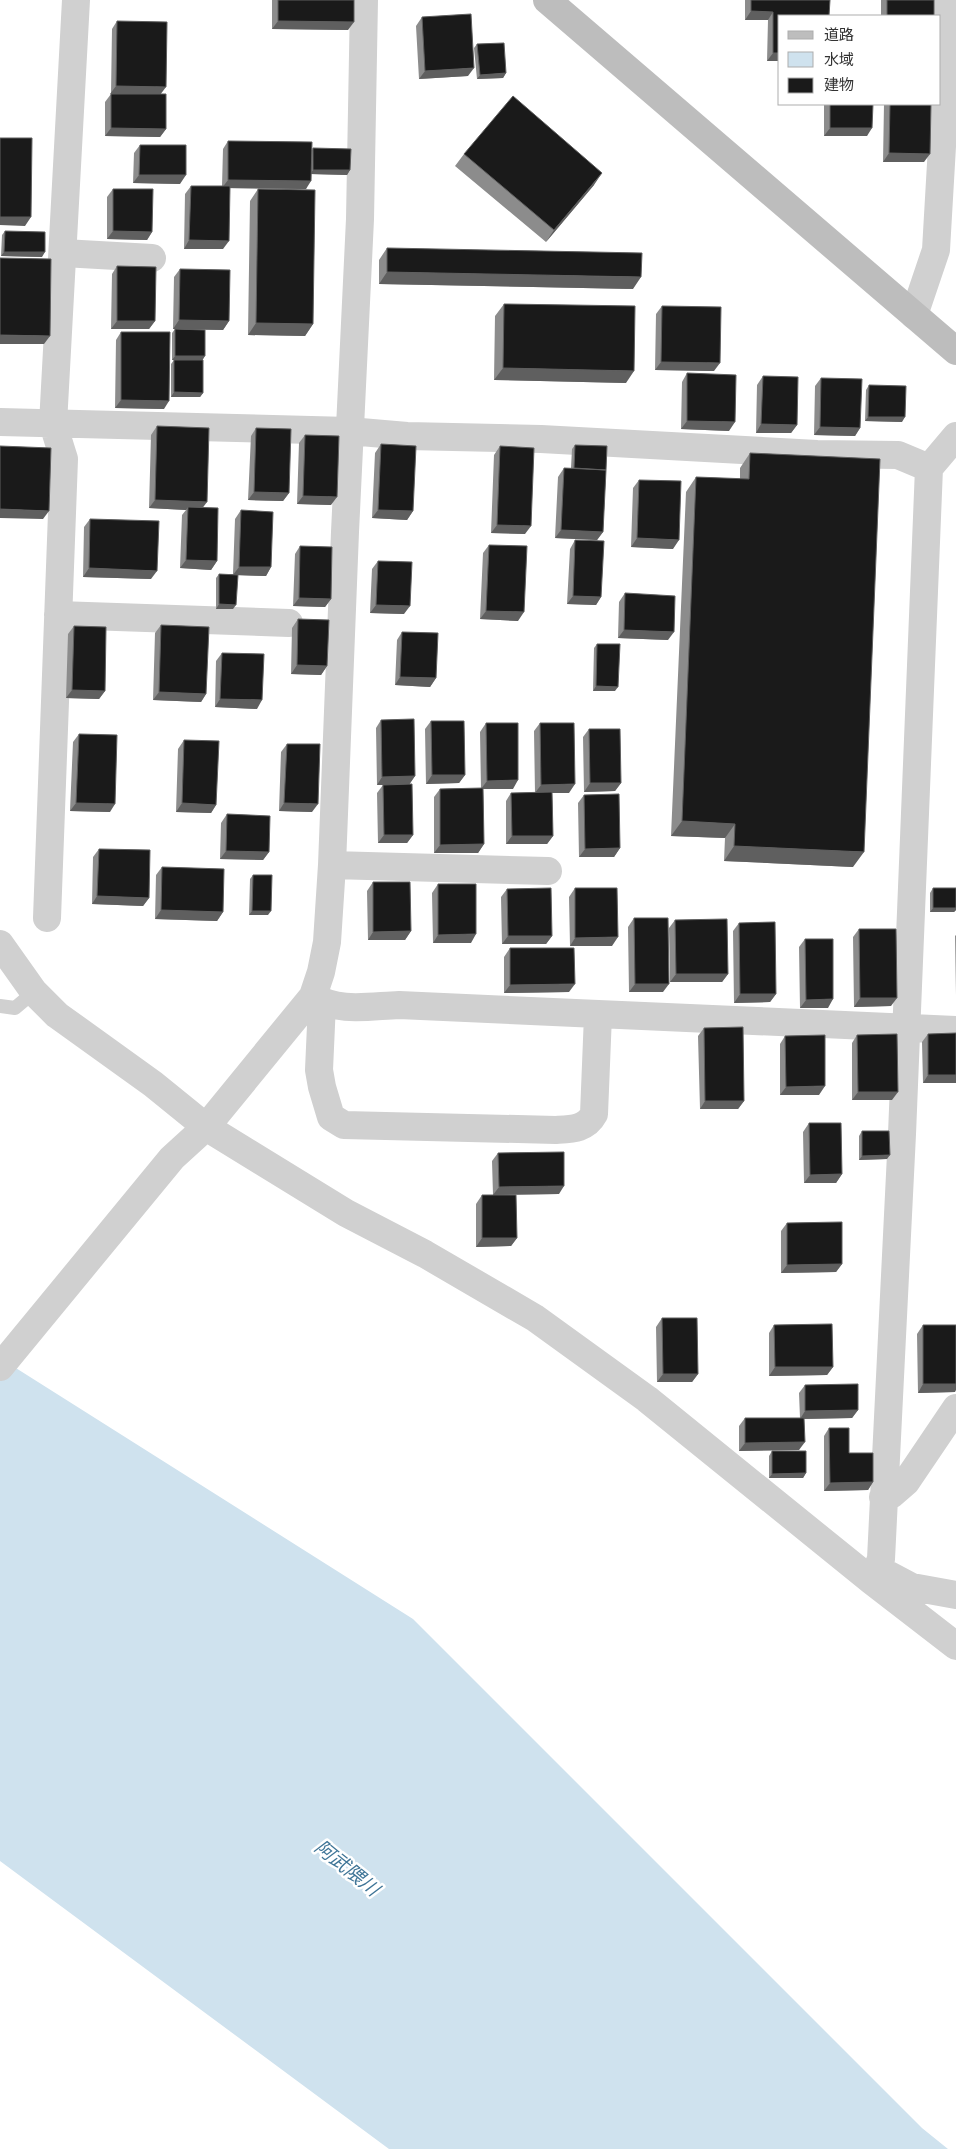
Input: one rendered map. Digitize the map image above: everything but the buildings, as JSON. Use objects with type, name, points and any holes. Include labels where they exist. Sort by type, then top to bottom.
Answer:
[{"type":"street","points":[[47,918],[64,458],[53,424],[76,0]]},
{"type":"street","points":[[364,0],[360,219],[349,431],[332,865],[328,942],[317,1000],[319,1070],[331,1116],[344,1125],[556,1130],[576,1128],[589,1122],[594,1114],[598,1014]]},
{"type":"street","points":[[546,0],[956,351]]},
{"type":"street","points":[[914,315],[936,250],[946,77],[947,0]]},
{"type":"street","points":[[63,253],[152,258]]},
{"type":"street","points":[[0,422],[349,431],[407,436],[542,439],[817,454],[898,456],[930,468]]},
{"type":"street","points":[[875,1575],[882,1559],[883,1497],[906,1028],[930,468],[956,436]]},
{"type":"street","points":[[58,615],[289,623]]},
{"type":"street","points":[[332,865],[548,871]]},
{"type":"street","points":[[0,944],[34,992],[57,1015],[154,1084],[206,1127],[346,1213],[425,1254],[535,1318],[647,1399],[875,1575],[956,1646]]},
{"type":"street","points":[[317,1000],[343,1007],[399,1005],[956,1030]]},
{"type":"street","points":[[0,1367],[172,1158],[206,1127],[317,1000]]},
{"type":"street","points":[[883,1497],[891,1496],[906,1482],[956,1408]]},
{"type":"street","points":[[875,1575],[912,1587],[956,1595]]},
{"type":"lane","points":[[0,1006],[15,1008],[34,992]]},
{"type":"water","name":"阿武隈川","points":[[0,1358],[413,1619],[922,2128],[948,2149],[389,2149],[0,1861]]}]
